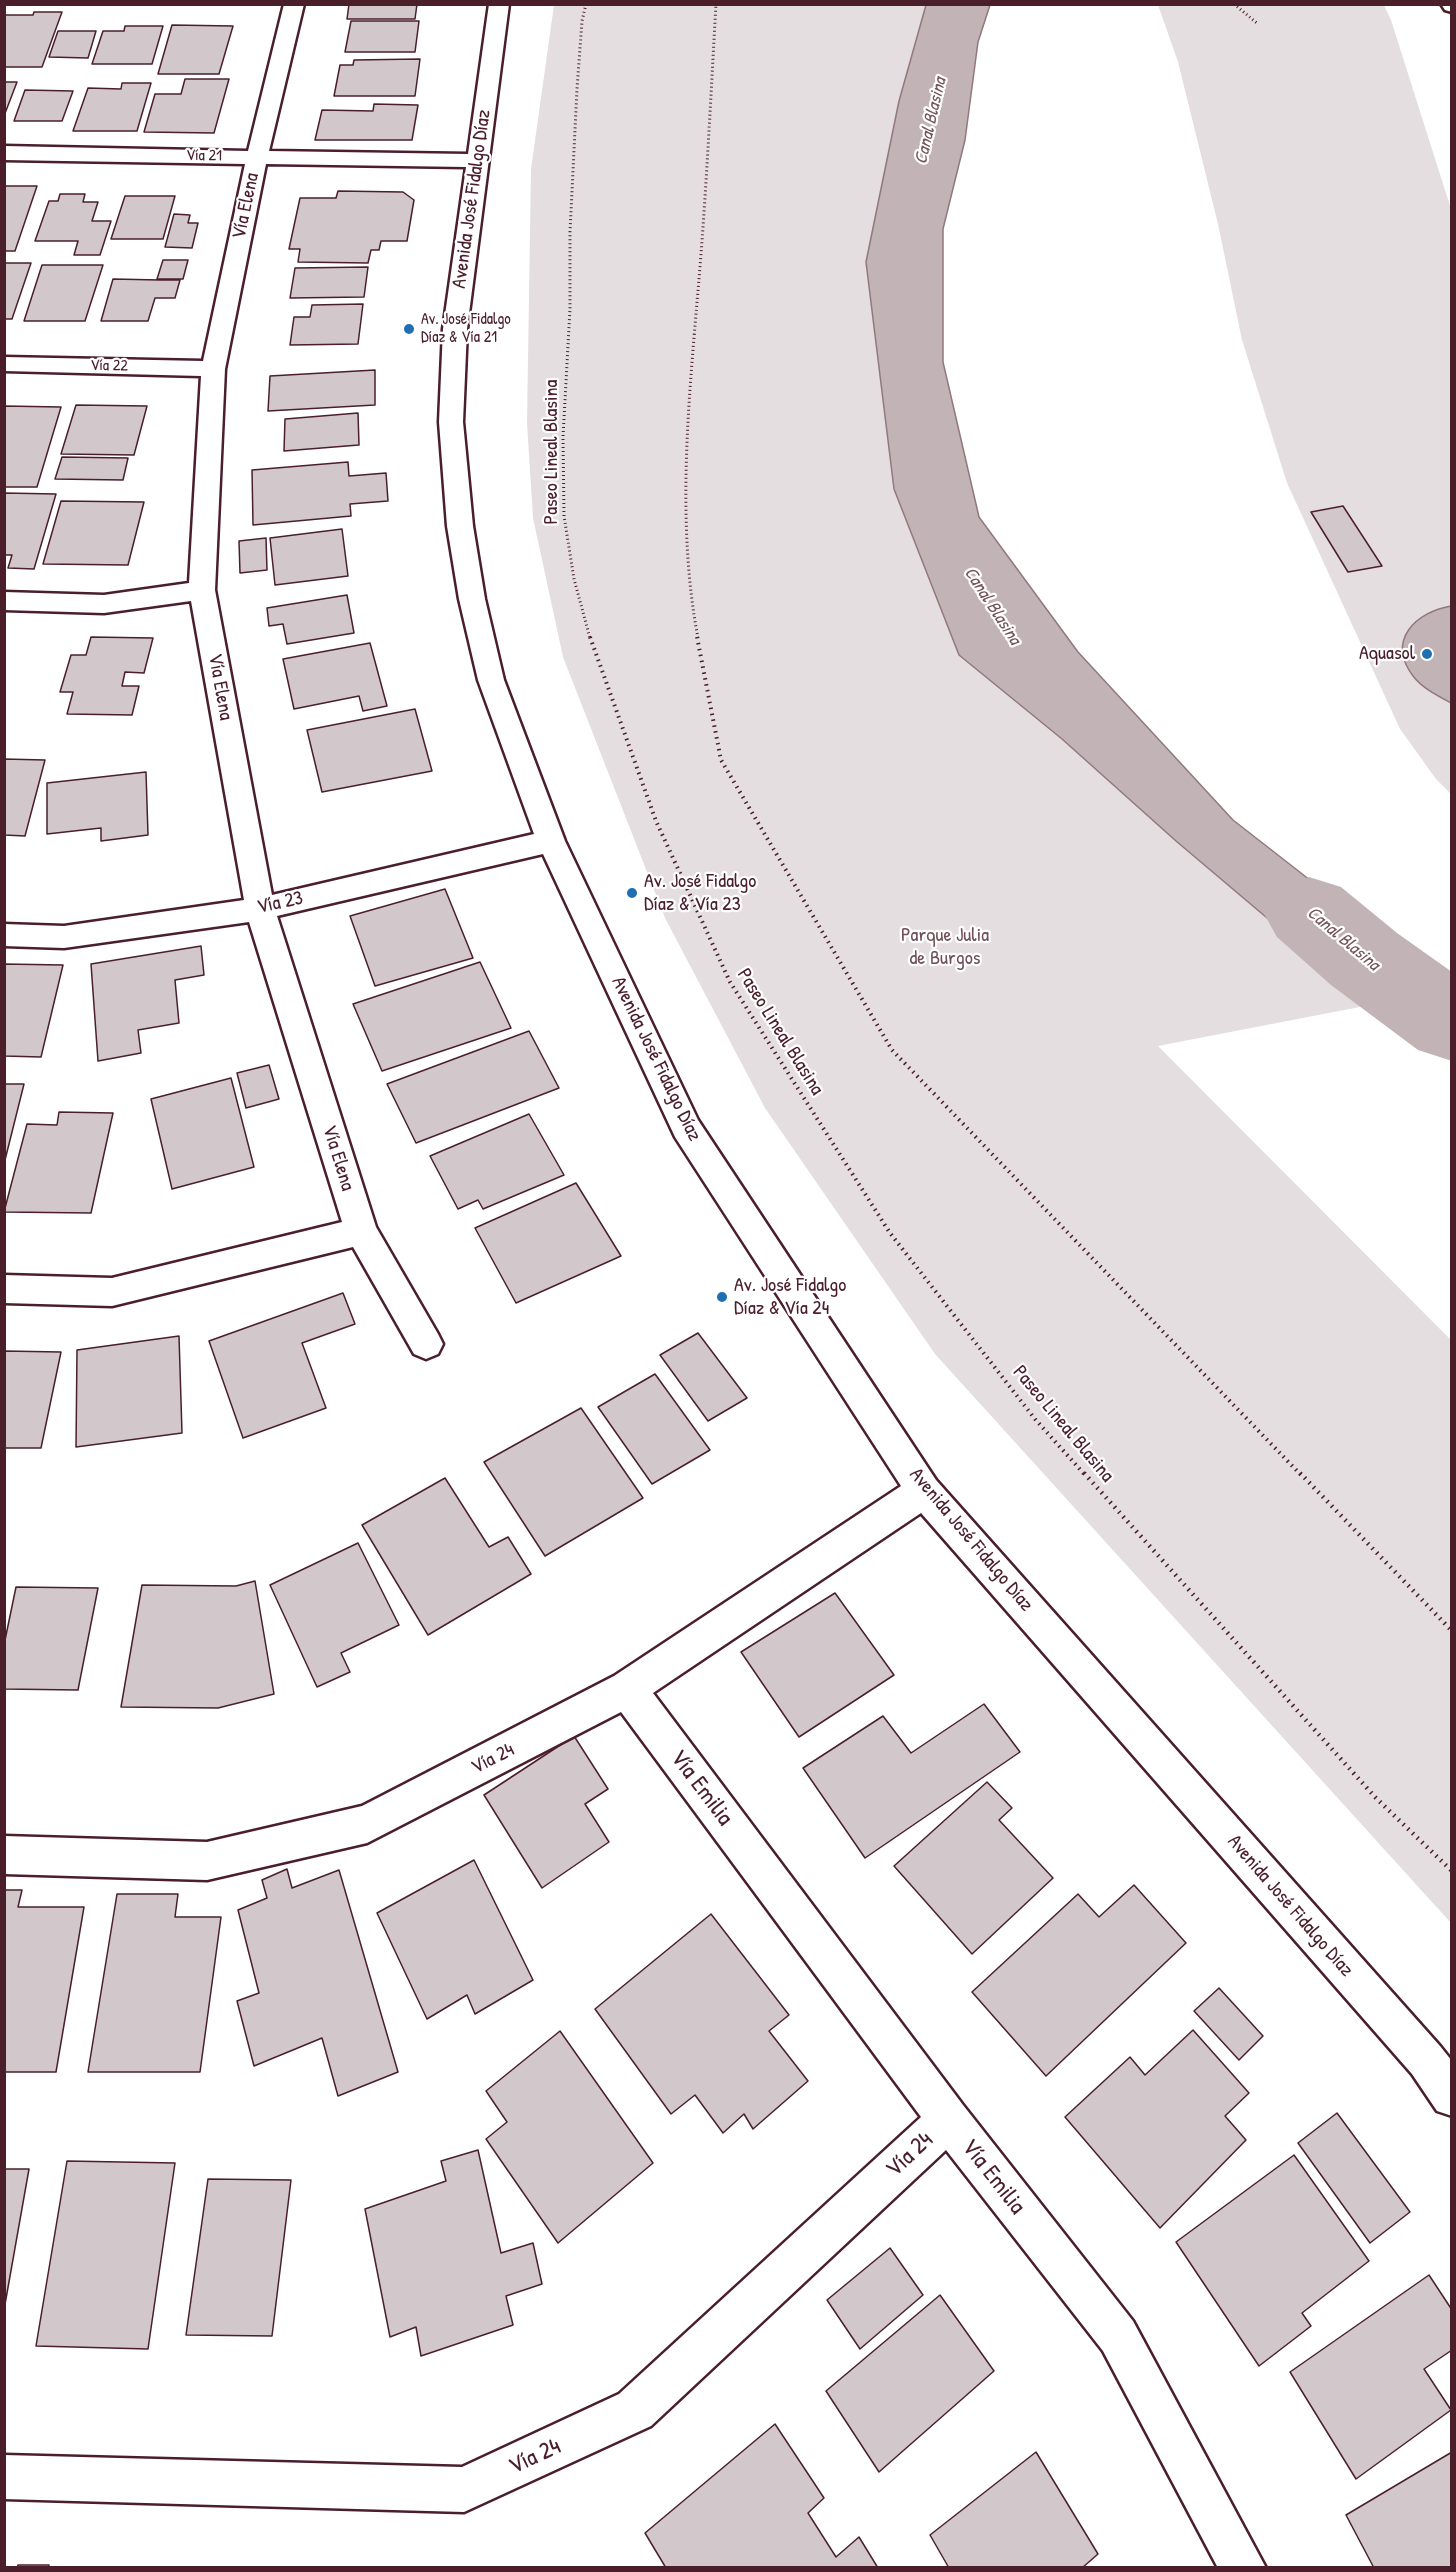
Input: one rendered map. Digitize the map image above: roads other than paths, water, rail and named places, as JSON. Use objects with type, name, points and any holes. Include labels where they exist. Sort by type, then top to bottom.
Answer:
[{"type":"street","name":"Vía Elena","points":[[294,4],[256,157],[213,369],[202,590],[260,909],[361,1231],[426,1344]]},
{"type":"street","name":"Avenida José Fidalgo Díaz","points":[[499,4],[455,329],[452,422],[460,526],[472,599],[491,680],[551,841],[686,1128],[924,1491],[1426,2060],[1452,2096]]},
{"type":"street","name":"Vía 21","points":[[4,153],[476,161]]},
{"type":"street","name":"Vía 22","points":[[4,364],[213,369]]},
{"type":"street","points":[[4,601],[104,604],[202,590]]},
{"type":"street","name":"Vía 23","points":[[4,935],[64,937],[260,909],[551,841]]},
{"type":"street","points":[[4,1289],[112,1292],[361,1231]]},
{"type":"street","name":"Vía 24","points":[[4,1854],[207,1861],[367,1824],[627,1689],[924,1491]]},
{"type":"street","name":"Vía Emilia","points":[[627,1689],[948,2120],[1118,2336],[1243,2568]]},
{"type":"street","name":"Vía 24","points":[[4,2477],[464,2490],[635,2410],[948,2120]]},
{"type":"water","points":[[926,5],[990,5],[978,42],[965,140],[943,229],[943,362],[979,517],[1078,652],[1233,820],[1451,990],[1451,1000],[1370,1005],[1176,841],[1062,739],[959,655],[894,489],[866,262],[899,101]]},
{"type":"water","name":"Aquasol","points":[[1452,606],[1451,703],[1430,691],[1413,676],[1405,663],[1403,651],[1404,640],[1416,621],[1438,609]]},
{"type":"waterway","name":"Canal Blasina","points":[[1309,912],[1364,959],[1452,1023]]},
{"type":"place","name":"Av. José Fidalgo Díaz & Vía 21","points":[[409,329]]},
{"type":"place","name":"Aquasol","points":[[1427,654]]},
{"type":"place","name":"Av. José Fidalgo Díaz & Vía 23","points":[[632,893]]},
{"type":"place","name":"Av. José Fidalgo Díaz & Vía 24","points":[[722,1297]]},
{"type":"park label","name":"Parque Julia de Burgos","points":[[945,948]]}]
